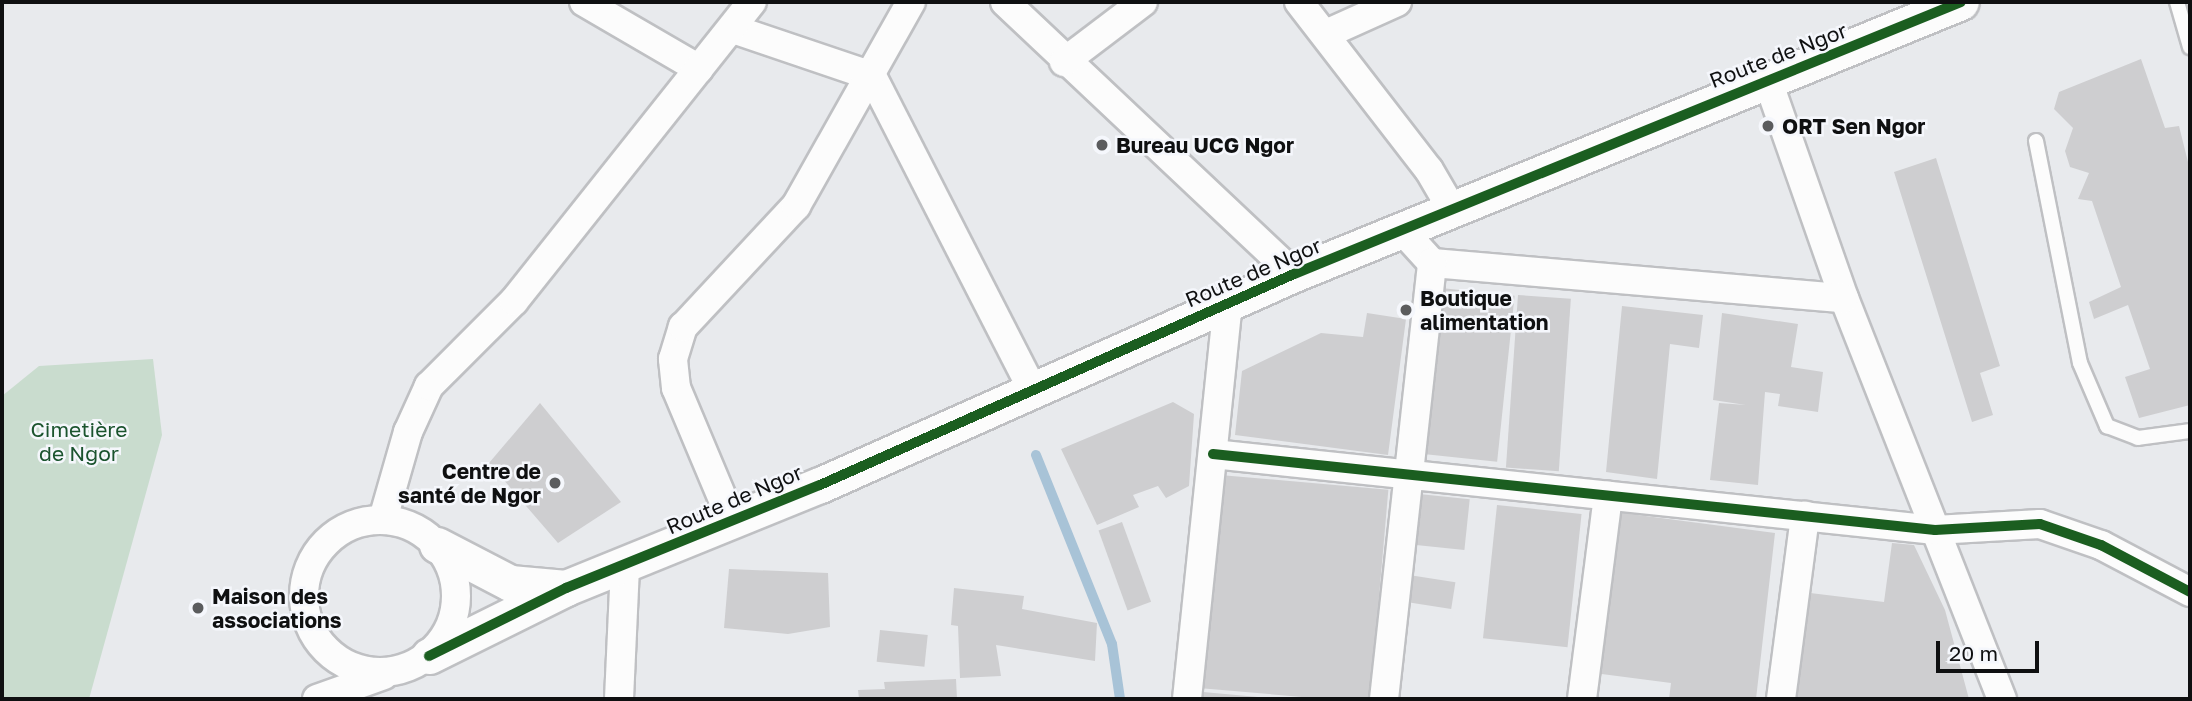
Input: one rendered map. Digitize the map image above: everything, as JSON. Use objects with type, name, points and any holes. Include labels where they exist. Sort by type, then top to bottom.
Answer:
[{"type":"street","points":[[584,2],[699,69]]},
{"type":"street","points":[[383,519],[408,432],[429,386],[514,301],[752,2]]},
{"type":"street","points":[[732,522],[677,388],[673,359],[683,327],[796,206],[872,76],[911,2]]},
{"type":"street","points":[[1005,2],[1064,62],[1294,274]]},
{"type":"street","points":[[1064,62],[1143,2]]},
{"type":"street","points":[[1298,2],[1326,34],[1453,211]]},
{"type":"street","points":[[1326,34],[1397,2]]},
{"type":"street","name":"Route de Ngor","points":[[414,664],[566,588],[732,522],[1294,274],[1961,2]]},
{"type":"street","points":[[733,29],[872,76],[1032,389]]},
{"type":"street","points":[[1768,81],[1844,298],[2002,699]]},
{"type":"street","points":[[1402,230],[1432,263],[1844,298]]},
{"type":"street","points":[[1384,699],[1432,263]]},
{"type":"street","points":[[1187,699],[1228,303]]},
{"type":"street","points":[[1213,454],[1935,530],[2040,524],[2101,545],[2190,592]]},
{"type":"street","points":[[1582,699],[1608,496]]},
{"type":"street","points":[[1781,699],[1805,516]]},
{"type":"street","points":[[351,692],[317,640],[304,603],[317,554],[334,534],[383,519],[413,527],[437,545],[510,583],[566,588]]},
{"type":"street","points":[[317,699],[351,692],[414,664],[445,637],[457,590],[437,545]]},
{"type":"street","points":[[619,699],[625,566]]},
{"type":"street","points":[[317,640],[340,662],[368,673],[414,664]]},
{"type":"lane","points":[[2177,2],[2190,47]]},
{"type":"lane","points":[[2036,141],[2080,363],[2107,426],[2138,438],[2190,431]]},
{"type":"green space","name":"Cimetière de Ngor","points":[[153,359],[162,435],[89,699],[2,699],[2,396],[39,366]]},
{"type":"building","points":[[2141,59],[2165,128],[2179,126],[2190,170],[2190,405],[2139,418],[2125,377],[2150,369],[2128,305],[2094,319],[2089,302],[2121,287],[2092,201],[2078,199],[2089,173],[2070,167],[2065,151],[2073,128],[2054,109],[2059,92]]},
{"type":"building","points":[[1936,158],[2000,366],[1980,373],[1993,415],[1972,422],[1894,172]]},
{"type":"building","points":[[1441,288],[1515,296],[1497,462],[1424,454]]},
{"type":"building","points":[[1518,295],[1571,299],[1559,471],[1506,468]]},
{"type":"building","points":[[1622,306],[1703,315],[1699,348],[1670,344],[1657,479],[1606,472]]},
{"type":"building","points":[[1367,313],[1406,319],[1388,455],[1235,435],[1242,371],[1321,333],[1363,337]]},
{"type":"building","points":[[1722,313],[1798,324],[1791,367],[1823,372],[1818,412],[1778,406],[1780,394],[1765,392],[1758,485],[1710,480],[1719,403],[1746,405],[1713,400]]},
{"type":"building","points":[[1173,402],[1194,414],[1189,486],[1166,498],[1158,486],[1133,495],[1139,507],[1097,525],[1061,449]]},
{"type":"building","name":"Centre de santé de Ngor","points":[[540,403],[621,502],[558,543],[489,463]]},
{"type":"building","points":[[1220,475],[1388,490],[1370,699],[1325,699],[1201,688]]},
{"type":"building","points":[[1419,494],[1470,499],[1464,550],[1414,545]]},
{"type":"building","points":[[1497,505],[1582,514],[1568,647],[1483,638]]},
{"type":"building","points":[[1615,512],[1775,533],[1756,699],[1669,699],[1671,683],[1594,673]]},
{"type":"building","points":[[1122,522],[1151,602],[1128,610],[1099,531]]},
{"type":"building","points":[[1892,543],[1914,545],[1945,610],[1969,699],[1788,699],[1802,592],[1884,602]]},
{"type":"building","points":[[729,569],[828,573],[830,627],[788,634],[724,628]]},
{"type":"building","points":[[1409,575],[1455,582],[1451,609],[1405,602]]},
{"type":"building","points":[[954,588],[1024,596],[1022,609],[1097,623],[1095,661],[996,645],[1001,676],[960,678],[958,626],[951,625]]},
{"type":"building","points":[[880,630],[928,635],[924,667],[877,662]]},
{"type":"building","points":[[956,679],[957,699],[859,699],[858,690],[885,689],[884,682]]},
{"type":"building","points":[[1203,692],[1258,697],[1258,699],[1202,699]]},
{"type":"waterway","points":[[1036,455],[1112,644],[1120,699]]},
{"type":"cycle path","points":[[429,656],[566,588],[820,485],[1294,274],[1961,2]]},
{"type":"cycle path","points":[[1213,454],[1935,530],[2040,524],[2101,545],[2190,592]]},
{"type":"place","name":"ORT Sen Ngor","points":[[1768,126]]},
{"type":"place","name":"Bureau UCG Ngor","points":[[1102,145]]},
{"type":"place","name":"Boutique alimentation","points":[[1406,310]]},
{"type":"place","name":"Centre de santé de Ngor","points":[[555,483]]},
{"type":"place","name":"Maison des associations","points":[[198,608]]}]
